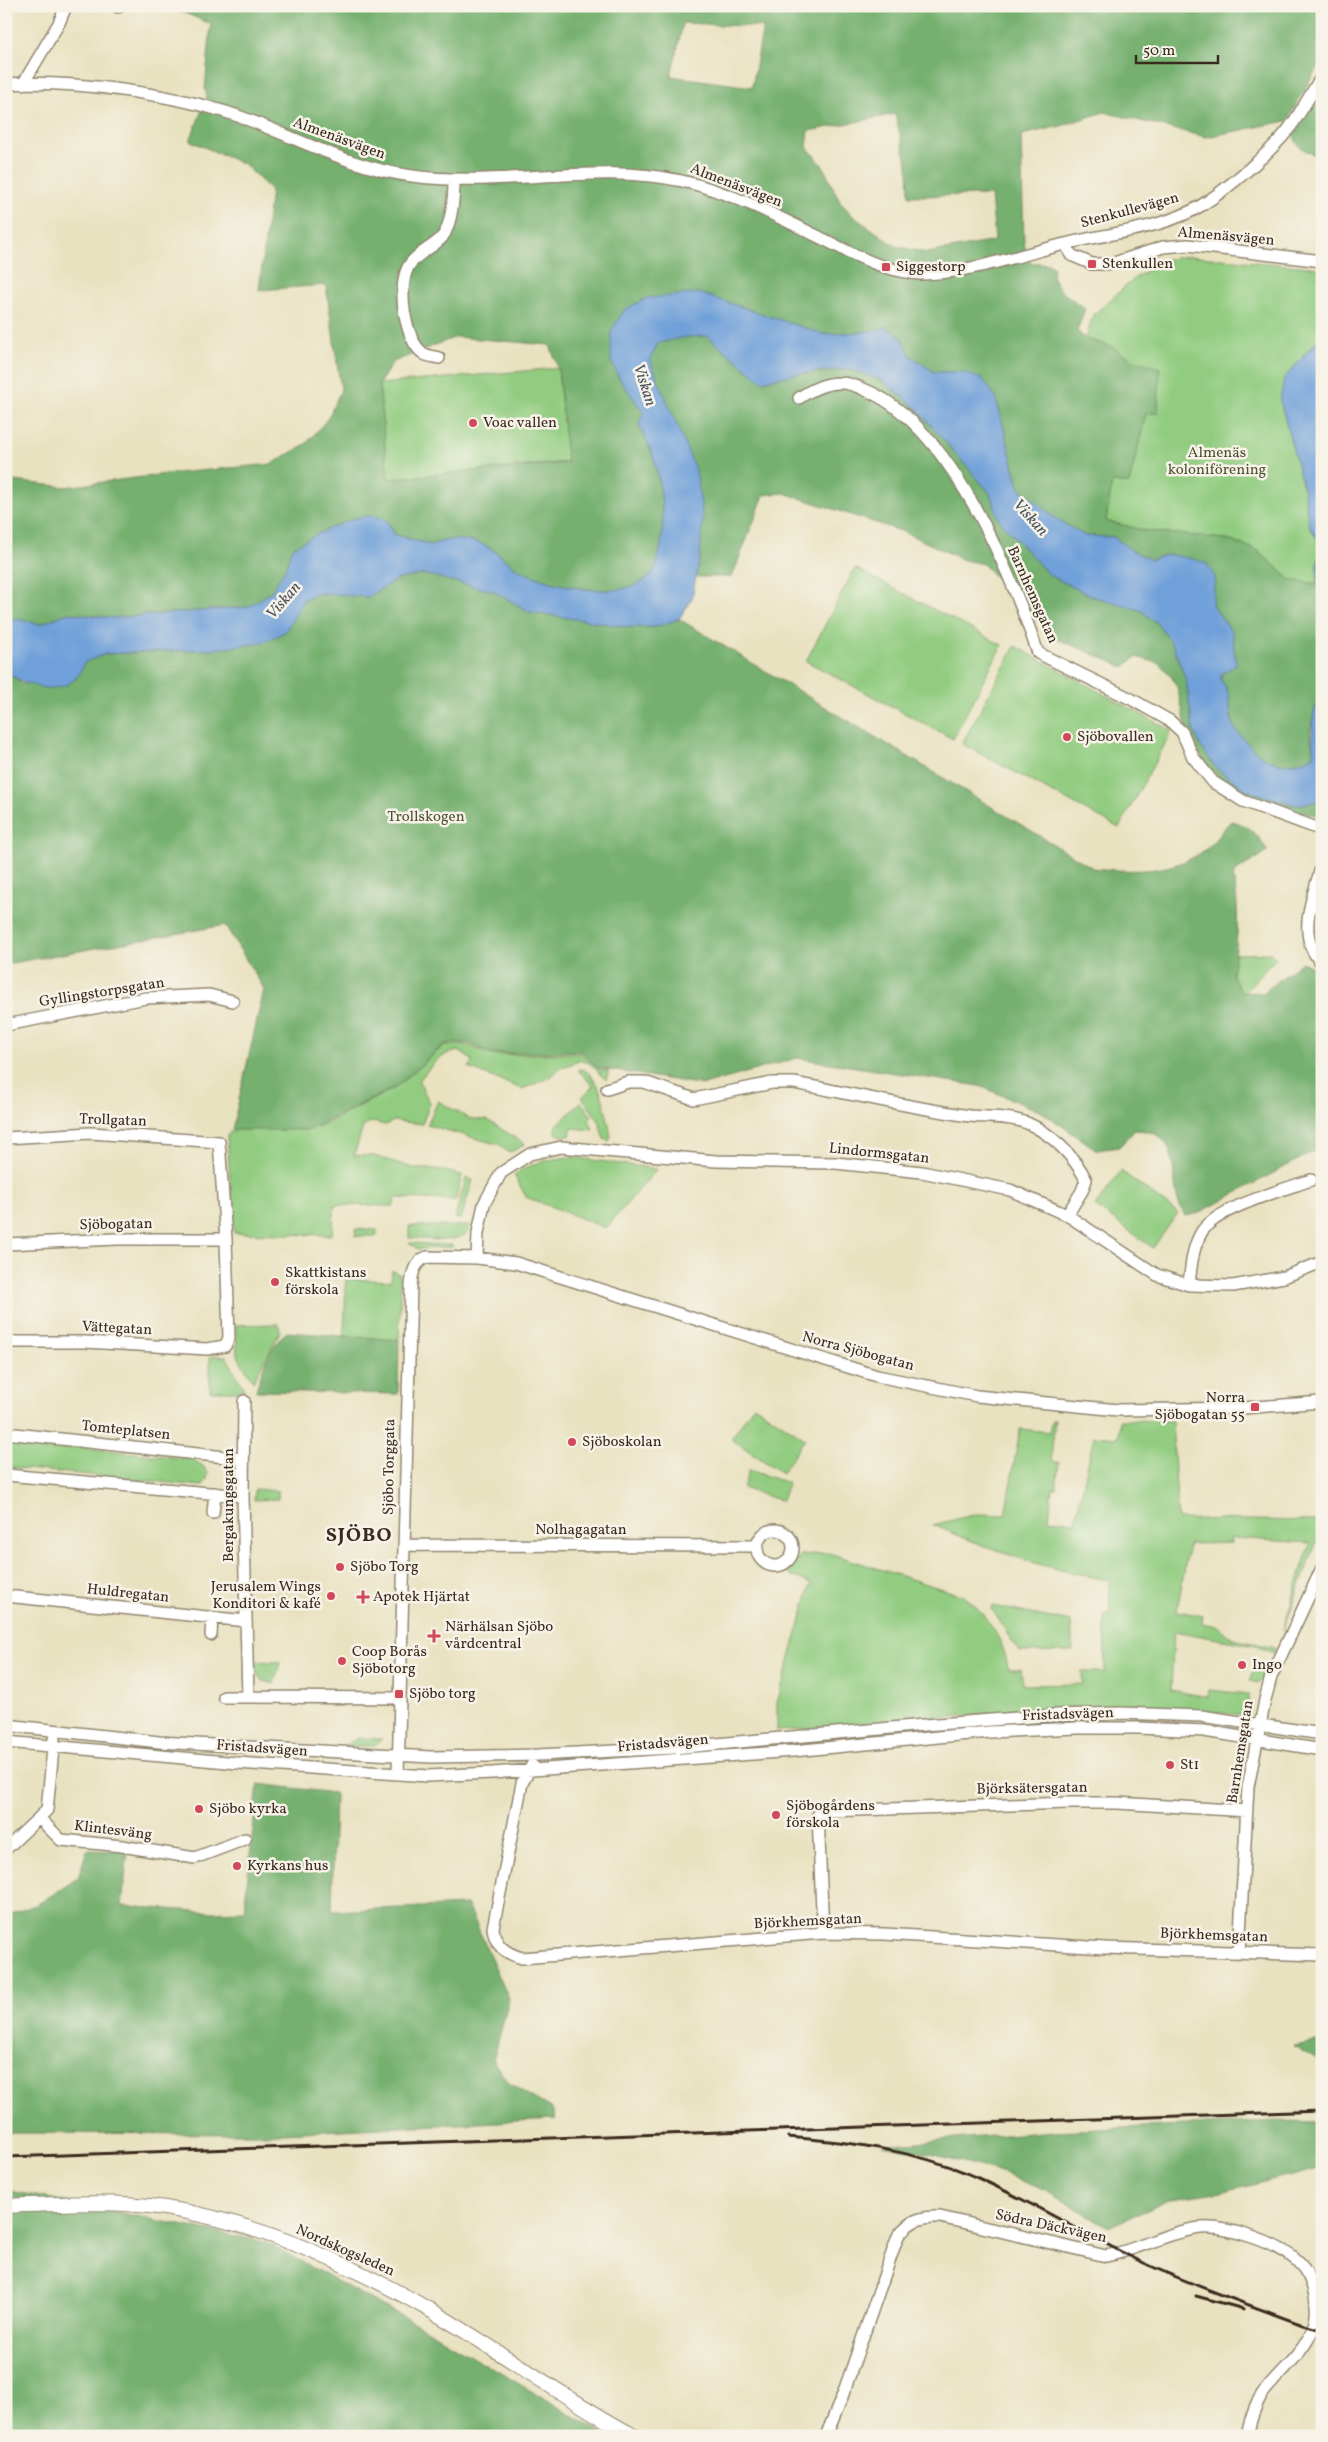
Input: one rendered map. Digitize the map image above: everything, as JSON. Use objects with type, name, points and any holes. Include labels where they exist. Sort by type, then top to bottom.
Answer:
[{"type":"main road","name":"Nordskogsleden","points":[[6,2206],[75,2204],[164,2208],[225,2221],[270,2235],[353,2270],[428,2309],[556,2390],[634,2436]]},
{"type":"street","points":[[23,84],[59,23],[66,6]]},
{"type":"street","name":"Stenkullevägen","points":[[1066,244],[1164,220],[1195,209],[1206,202],[1237,178],[1288,130],[1322,76]]},
{"type":"street","name":"Almenäsvägen","points":[[6,84],[79,86],[160,97],[204,106],[240,117],[340,158],[380,171],[454,180],[635,175],[681,181],[760,210],[860,258],[886,267],[918,274],[972,266],[1066,244],[1071,255],[1092,264],[1114,263],[1176,245],[1322,261]]},
{"type":"street","points":[[439,358],[424,354],[411,337],[403,310],[405,280],[409,264],[444,236],[450,219],[454,180]]},
{"type":"street","name":"Barnhemsgatan","points":[[799,398],[812,390],[829,384],[842,383],[878,395],[894,405],[937,450],[959,481],[986,528],[1010,578],[1038,653],[1131,699],[1170,721],[1182,732],[1193,757],[1213,782],[1243,802],[1322,830]]},
{"type":"street","points":[[1322,865],[1309,916],[1307,936],[1315,956],[1322,963]]},
{"type":"street","name":"Gyllingstorpsgatan","points":[[6,1025],[146,998],[209,995],[233,1001]]},
{"type":"street","points":[[607,1089],[628,1082],[644,1082],[694,1099],[772,1083],[794,1083],[971,1116],[1009,1119],[1028,1124],[1052,1138],[1079,1165],[1086,1180],[1082,1191],[1067,1215]]},
{"type":"street","name":"Trollgatan","points":[[6,1138],[91,1133],[219,1142],[226,1239]]},
{"type":"street","name":"Lindormsgatan","points":[[477,1258],[478,1233],[484,1204],[501,1173],[530,1154],[560,1147],[716,1161],[835,1163],[922,1172],[1010,1190],[1067,1215],[1157,1275],[1189,1285],[1233,1286],[1284,1278],[1322,1262]]},
{"type":"street","points":[[1189,1285],[1196,1243],[1210,1221],[1224,1212],[1311,1180]]},
{"type":"street","name":"Sjöbogatan","points":[[6,1244],[117,1238],[226,1239]]},
{"type":"street","name":"Vättegatan","points":[[6,1342],[85,1342],[207,1349],[225,1346],[229,1338],[226,1239]]},
{"type":"street","name":"Norra Sjöbogatan","points":[[427,1257],[477,1258],[516,1263],[877,1376],[976,1396],[1118,1410],[1243,1408],[1322,1402]]},
{"type":"street","name":"Sjöbo Torggata","points":[[398,1774],[410,1286],[416,1265],[427,1257]]},
{"type":"street","name":"Bergakungsgatan","points":[[244,1401],[243,1496],[248,1697]]},
{"type":"street","name":"Tomteplatsen","points":[[6,1433],[243,1458]]},
{"type":"street","points":[[6,1475],[243,1496]]},
{"type":"street","points":[[213,1513],[215,1493]]},
{"type":"street","name":"Nolhagagatan","points":[[404,1545],[757,1546]]},
{"type":"street","name":"Barnhemsgatan","points":[[1239,1952],[1248,1787],[1260,1724],[1271,1676],[1322,1568]]},
{"type":"street","name":"Huldregatan","points":[[6,1596],[246,1621]]},
{"type":"street","points":[[201,1604],[211,1635]]},
{"type":"street","points":[[224,1697],[399,1698]]},
{"type":"street","name":"Fristadsvägen","points":[[6,1725],[159,1742],[440,1757],[538,1755],[673,1748],[1058,1715],[1164,1714],[1260,1724],[1322,1734]]},
{"type":"street","name":"Fristadsvägen","points":[[6,1742],[238,1763],[428,1776],[793,1751],[990,1732],[1077,1728],[1204,1731],[1322,1750]]},
{"type":"street","points":[[6,1849],[47,1810],[56,1730]]},
{"type":"street","name":"Björkhemsgatan","points":[[538,1755],[522,1783],[493,1928],[499,1947],[506,1952],[528,1958],[823,1934],[894,1934],[1106,1948],[1322,1955]]},
{"type":"street","name":"Björksätersgatan","points":[[823,1934],[818,1814],[827,1811],[875,1808],[1117,1803],[1246,1811]]},
{"type":"street","name":"Klintesväng","points":[[39,1818],[61,1840],[162,1852],[195,1858],[245,1839]]},
{"type":"street","name":"Södra Däckvägen","points":[[826,2436],[842,2397],[898,2236],[912,2222],[928,2216],[1106,2256],[1187,2230],[1203,2228],[1235,2232],[1289,2255],[1300,2263],[1308,2275],[1315,2298],[1316,2319],[1305,2344],[1260,2397],[1247,2436]]},
{"type":"green space","points":[[168,6],[1322,6],[1322,59],[1287,121],[1206,137],[1104,112],[1061,126],[1021,135],[1024,243],[1029,262],[1049,264],[1054,268],[1052,276],[1061,291],[1085,309],[1077,331],[1086,339],[1110,346],[1134,360],[1160,368],[1158,413],[1146,414],[1129,484],[1112,482],[1106,521],[1147,531],[1225,539],[1257,550],[1291,580],[1318,584],[1322,643],[1322,694],[1315,708],[1310,732],[1314,756],[1295,763],[1277,763],[1254,750],[1235,729],[1232,721],[1228,691],[1221,681],[1221,674],[1236,665],[1232,632],[1212,605],[1215,577],[1176,556],[1160,556],[1152,560],[1131,550],[1114,537],[1085,536],[1056,519],[1019,487],[996,398],[961,372],[934,372],[911,356],[901,337],[887,327],[864,332],[823,334],[699,293],[619,378],[643,412],[639,425],[653,456],[661,495],[663,520],[657,564],[655,569],[644,580],[629,587],[612,590],[592,590],[554,583],[524,572],[482,544],[456,540],[431,545],[395,534],[387,521],[291,549],[286,568],[271,592],[248,607],[113,618],[68,613],[40,624],[11,618],[6,614],[6,480],[65,487],[166,474],[272,464],[307,443],[328,418],[341,390],[326,285],[259,290],[271,190],[244,164],[190,141],[207,97],[205,89],[211,24]],"holes":[[[683,23],[763,27],[752,87],[671,76]],[[895,114],[908,166],[909,196],[991,195],[995,241],[927,253],[896,246],[854,217],[840,202],[823,166],[807,147],[809,131]],[[456,337],[550,345],[558,368],[567,463],[388,479],[379,384],[393,362]]]},
{"type":"green space","points":[[1322,91],[1322,157],[1308,152],[1301,147],[1295,140],[1294,135]]},
{"type":"green space","name":"Almenäs koloniförening","points":[[1188,256],[1322,268],[1322,336],[1305,353],[1280,400],[1304,491],[1309,525],[1322,547],[1317,565],[1318,584],[1291,580],[1257,550],[1225,539],[1147,531],[1106,521],[1112,482],[1129,484],[1146,414],[1133,360],[1110,346],[1086,339],[1093,315],[1135,278],[1163,260]]},
{"type":"green space","points":[[707,336],[763,381],[796,374],[848,369],[881,380],[914,406],[990,493],[999,520],[1049,575],[1091,596],[1140,610],[1158,624],[1173,645],[1186,680],[1193,729],[1317,801],[1322,797],[1322,815],[1299,813],[1276,805],[1259,804],[1216,775],[1201,757],[1188,734],[1177,687],[1171,676],[1159,663],[1136,657],[1124,667],[1055,638],[983,564],[964,560],[904,532],[784,493],[764,495],[732,577],[696,577],[700,556],[666,402],[650,360],[658,343],[686,337]]},
{"type":"green space","name":"Voac vallen","points":[[558,368],[567,462],[388,479],[379,384]]},
{"type":"green space","points":[[855,568],[1002,645],[953,739],[806,661]]},
{"type":"green space","name":"Trollskogen","points":[[424,574],[493,591],[530,612],[628,627],[656,627],[679,619],[1093,868],[1151,870],[1179,864],[1205,850],[1231,821],[1248,828],[1261,840],[1267,851],[1233,875],[1237,901],[1237,925],[1232,976],[1242,992],[1263,993],[1302,962],[1322,971],[1322,1147],[1199,1213],[1185,1216],[1178,1201],[1171,1154],[1167,1145],[1160,1137],[1150,1132],[1135,1130],[1119,1147],[1097,1150],[1042,1112],[980,1086],[797,1058],[704,1085],[598,1068],[581,1051],[491,1054],[468,1043],[445,1044],[396,1087],[309,1130],[232,1130],[264,989],[225,925],[6,964],[6,672],[24,684],[76,679],[84,662],[106,654],[215,649],[285,632],[304,599],[320,593],[367,597],[398,579]]},
{"type":"green space","name":"Sjöbovallen","points":[[1015,646],[1172,731],[1119,828],[962,744]]},
{"type":"green space","points":[[1271,953],[1276,958],[1234,1003],[1208,955]]},
{"type":"green space","points":[[445,1045],[468,1045],[491,1055],[581,1053],[599,1070],[609,1071],[606,1080],[589,1063],[581,1060],[559,1069],[547,1079],[522,1089],[469,1068],[473,1061],[459,1051],[452,1052],[432,1065],[419,1081],[430,1104],[422,1124],[394,1121],[385,1125],[373,1122],[368,1123],[363,1127],[354,1155],[374,1156],[417,1169],[436,1169],[462,1175],[456,1200],[395,1198],[394,1206],[335,1205],[332,1234],[329,1235],[234,1233],[227,1137],[230,1132],[234,1132],[261,1110],[305,1114],[319,1127],[395,1088]]},
{"type":"green space","points":[[581,1069],[594,1079],[599,1088],[611,1136],[609,1141],[604,1139],[601,1124],[582,1097],[593,1086],[578,1070]]},
{"type":"green space","points":[[438,1101],[470,1119],[487,1120],[525,1144],[509,1153],[500,1145],[427,1125]]},
{"type":"green space","points":[[581,1102],[592,1116],[589,1119],[593,1130],[572,1128],[570,1136],[561,1136],[556,1133],[555,1127]]},
{"type":"green space","points":[[571,1157],[657,1169],[606,1228],[526,1197],[514,1175],[527,1167],[541,1162]]},
{"type":"green space","points":[[1121,1171],[1178,1213],[1153,1248],[1095,1206]]},
{"type":"green space","points":[[466,1178],[473,1180],[461,1219],[455,1218]]},
{"type":"green space","points":[[409,1226],[471,1226],[467,1233],[461,1237],[435,1240],[409,1238]]},
{"type":"green space","points":[[356,1229],[377,1230],[377,1236],[355,1236]]},
{"type":"green space","points":[[409,1243],[452,1245],[453,1247],[418,1249]]},
{"type":"green space","points":[[392,1270],[399,1274],[401,1279],[399,1340],[344,1336],[346,1279],[391,1281]]},
{"type":"green space","points":[[279,1324],[280,1332],[253,1381],[237,1355],[236,1325]]},
{"type":"green space","points":[[287,1332],[399,1340],[398,1394],[256,1391],[271,1351]]},
{"type":"green space","points":[[210,1356],[226,1356],[244,1391],[210,1391]]},
{"type":"green space","points":[[754,1405],[805,1439],[782,1473],[731,1439]]},
{"type":"green space","points":[[1052,1420],[1055,1420],[1051,1458],[1054,1462],[1059,1462],[1056,1488],[1052,1488],[1049,1519],[1075,1522],[1094,1436],[1118,1438],[1120,1420],[1172,1421],[1178,1519],[1322,1521],[1322,1528],[1283,1630],[1310,1543],[1231,1538],[1231,1543],[1189,1544],[1177,1611],[1203,1616],[1202,1623],[1217,1626],[1233,1639],[1275,1648],[1274,1653],[1256,1646],[1174,1631],[1171,1690],[1208,1697],[1209,1690],[1249,1694],[1249,1715],[1109,1706],[1061,1708],[777,1731],[777,1703],[811,1584],[786,1573],[801,1555],[829,1553],[964,1596],[987,1619],[999,1639],[1008,1669],[1021,1669],[1023,1685],[1082,1684],[1082,1672],[1105,1672],[1104,1614],[1110,1613],[1109,1580],[1041,1565],[977,1543],[933,1525],[977,1514],[1005,1515],[1020,1429],[1049,1432]]},
{"type":"green space","points":[[6,1440],[192,1459],[203,1466],[208,1473],[207,1480],[202,1486],[6,1467]]},
{"type":"green space","points":[[749,1470],[788,1483],[782,1501],[743,1488]]},
{"type":"green space","points":[[255,1489],[278,1491],[278,1499],[254,1500]]},
{"type":"green space","points":[[993,1606],[1071,1622],[1073,1651],[1019,1652],[992,1609]]},
{"type":"green space","points":[[253,1661],[280,1662],[274,1684],[261,1680],[254,1668]]},
{"type":"green space","points":[[1258,1662],[1266,1672],[1263,1679],[1257,1683],[1250,1681]]},
{"type":"green space","points":[[358,1738],[382,1739],[374,1746],[344,1746]]},
{"type":"green space","points":[[258,1784],[335,1793],[332,1911],[468,1905],[509,1999],[493,2061],[510,2084],[552,2109],[555,2119],[264,2134],[6,2133],[6,1916],[38,1904],[78,1878],[87,1850],[128,1851],[122,1906],[212,1912],[244,1911]]},
{"type":"green space","points":[[1322,2041],[1322,2063],[1294,2046]]},
{"type":"green space","points":[[1275,2121],[1322,2122],[1322,2167],[1241,2188],[1172,2199],[1109,2227],[1048,2192],[1001,2173],[922,2152],[882,2145],[1055,2131]]},
{"type":"green space","points":[[6,2190],[265,2242],[424,2328],[608,2436],[6,2436]]},
{"type":"water","name":"Viskan","points":[[699,293],[823,334],[864,332],[887,327],[901,337],[911,356],[934,372],[961,372],[983,379],[996,398],[1019,487],[1056,519],[1085,536],[1114,537],[1131,550],[1151,560],[1171,555],[1206,563],[1215,577],[1212,605],[1232,632],[1236,665],[1221,674],[1221,681],[1228,691],[1234,727],[1254,750],[1269,760],[1286,764],[1295,763],[1314,756],[1312,724],[1315,709],[1322,694],[1322,797],[1317,801],[1296,805],[1248,791],[1217,769],[1201,747],[1193,729],[1186,680],[1173,645],[1158,624],[1140,610],[1091,596],[1049,575],[999,520],[990,493],[914,406],[881,380],[848,369],[796,374],[762,381],[707,336],[686,337],[658,343],[650,360],[696,471],[703,518],[700,556],[692,598],[679,619],[656,627],[628,627],[530,612],[493,591],[424,574],[398,579],[367,597],[320,593],[305,598],[285,632],[261,643],[215,649],[106,654],[85,662],[75,679],[58,687],[49,688],[31,685],[6,672],[6,614],[11,618],[40,624],[68,613],[113,618],[248,607],[271,592],[286,568],[291,549],[330,528],[364,516],[376,516],[387,521],[395,535],[431,545],[456,540],[482,544],[523,572],[554,583],[592,590],[612,590],[629,587],[644,580],[655,569],[661,544],[663,520],[661,495],[653,456],[639,425],[643,412],[619,378],[611,361],[611,332],[624,310],[647,298]]},
{"type":"water","points":[[1322,336],[1322,425],[1318,430],[1322,442],[1322,547],[1309,525],[1304,491],[1280,400],[1284,378]]},
{"type":"water","points":[[1322,551],[1322,643],[1317,565]]},
{"type":"railway","points":[[6,2157],[1322,2111]]},
{"type":"railway","points":[[788,2137],[880,2148],[947,2166],[969,2174],[1013,2195],[1164,2272],[1303,2325],[1322,2330]]},
{"type":"railway","points":[[1196,2296],[1244,2309]]},
{"type":"place","name":"Stenkullen","points":[[1092,264]]},
{"type":"place","name":"Siggestorp","points":[[886,267]]},
{"type":"place","name":"Voac vallen","points":[[473,423]]},
{"type":"place","name":"Sjöbovallen","points":[[1067,737]]},
{"type":"place","name":"Skattkistans förskola","points":[[275,1282]]},
{"type":"place","name":"Norra Sjöbogatan 55","points":[[1255,1407]]},
{"type":"place","name":"Sjöboskolan","points":[[572,1442]]},
{"type":"place","name":"Sjöbo Torg","points":[[340,1567]]},
{"type":"place","name":"Jerusalem Wings Konditori & kafé","points":[[331,1596]]},
{"type":"place","name":"Apotek Hjärtat","points":[[363,1597]]},
{"type":"place","name":"Närhälsan Sjöbo vårdcentral","points":[[434,1636]]},
{"type":"place","name":"Coop Borås Sjöbotorg","points":[[342,1661]]},
{"type":"place","name":"Ingo","points":[[1242,1665]]},
{"type":"place","name":"Sjöbo torg","points":[[399,1694]]},
{"type":"place","name":"St1","points":[[1170,1765]]},
{"type":"place","name":"Sjöbo kyrka","points":[[199,1809]]},
{"type":"place","name":"Sjöbogårdens förskola","points":[[776,1815]]},
{"type":"place","name":"Kyrkans hus","points":[[237,1866]]},
{"type":"district","name":"SJÖBO","points":[[359,1536]]}]
